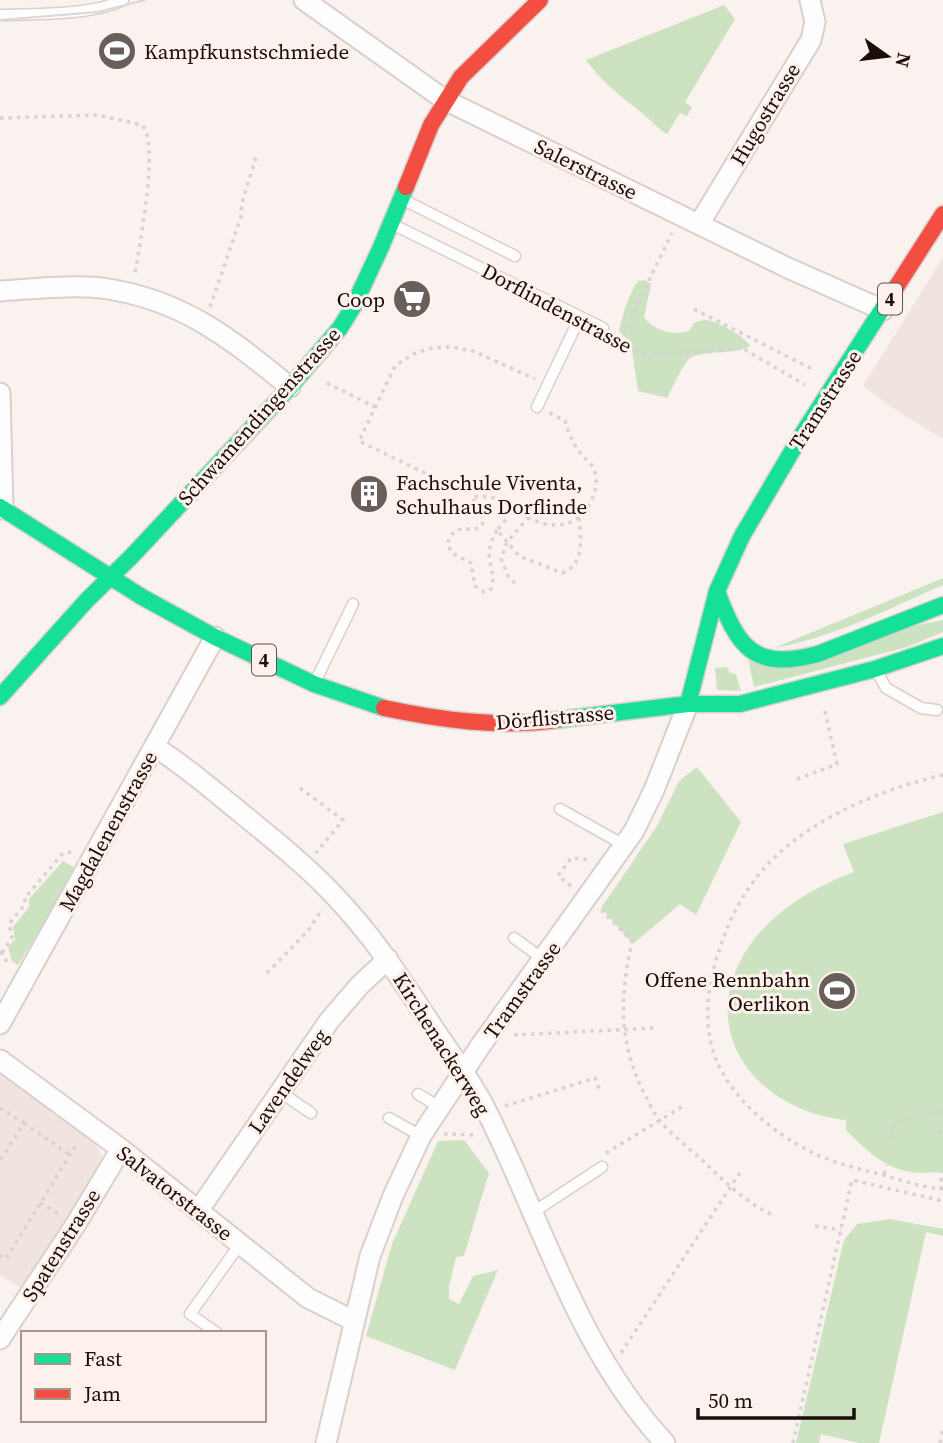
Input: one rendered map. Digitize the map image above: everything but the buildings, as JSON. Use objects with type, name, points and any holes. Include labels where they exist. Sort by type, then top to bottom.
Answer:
[{"type":"main road","name":"Schwamendingenstrasse","points":[[0,697],[110,576],[290,387],[340,328],[353,307],[431,125],[445,100],[461,77],[540,0]]},
{"type":"main road","name":"Tramstrasse","points":[[688,704],[717,591],[729,561],[801,436],[943,214]]},
{"type":"main road","name":"Dörflistrasse","points":[[2,508],[142,597],[215,637],[314,684],[374,706],[428,717],[479,723],[544,722],[632,709],[688,704],[740,704],[875,668],[943,646]]},
{"type":"main road","points":[[717,591],[732,631],[747,648],[758,655],[782,661],[818,654],[943,605]]},
{"type":"street","name":"Hugostrasse","points":[[699,224],[811,40],[815,22],[810,0]]},
{"type":"street","name":"Salerstrasse","points":[[312,6],[445,100],[788,268],[883,310]]},
{"type":"street","points":[[0,291],[106,288],[170,306],[205,322],[236,343],[290,387]]},
{"type":"street","points":[[0,393],[2,508]]},
{"type":"street","name":"Magdalenenstrasse","points":[[0,1024],[215,637]]},
{"type":"street","name":"Tramstrasse","points":[[326,1443],[370,1256],[393,1196],[429,1135],[439,1107],[624,845],[654,790],[688,704]]},
{"type":"street","name":"Kirchenackerweg","points":[[155,747],[204,782],[305,867],[333,893],[388,959],[485,1108],[567,1289],[607,1365],[649,1426],[665,1443]]},
{"type":"street","name":"Lavendelweg","points":[[198,1211],[329,1021],[360,985],[388,959]]},
{"type":"street","name":"Salvatorstrasse","points":[[0,1060],[121,1149],[308,1298],[354,1321]]},
{"type":"street","name":"Spatenstrasse","points":[[0,1339],[76,1224],[121,1149]]},
{"type":"street","points":[[638,1443],[649,1426]]},
{"type":"lane","points":[[0,15],[81,9],[123,0]]},
{"type":"lane","points":[[401,198],[515,256]]},
{"type":"lane","name":"Dorflindenstrasse","points":[[391,223],[603,328]]},
{"type":"lane","points":[[537,407],[580,317]]},
{"type":"lane","points":[[314,684],[324,654],[353,604]]},
{"type":"lane","points":[[875,668],[886,688],[921,708],[937,710]]},
{"type":"lane","points":[[560,808],[624,845]]},
{"type":"lane","points":[[514,938],[544,959]]},
{"type":"lane","points":[[280,1092],[311,1113]]},
{"type":"lane","points":[[418,1094],[439,1107]]},
{"type":"lane","points":[[389,1118],[429,1135]]},
{"type":"lane","points":[[532,1213],[601,1167]]},
{"type":"lane","points":[[214,1331],[190,1314],[240,1244]]},
{"type":"path","points":[[0,118],[98,116],[142,125],[146,129],[149,137],[148,188],[132,294]]},
{"type":"path","points":[[205,322],[241,217],[241,205],[256,157]]},
{"type":"path","points":[[619,342],[676,225]]},
{"type":"path","points":[[694,309],[816,371]]},
{"type":"path","name":"Dorflindenstrasse","points":[[603,328],[619,342],[646,355],[742,348],[807,386]]},
{"type":"path","points":[[433,477],[359,441],[395,366],[414,354],[432,348],[451,347],[473,351],[535,379]]},
{"type":"path","points":[[327,383],[375,407]]},
{"type":"path","points":[[507,503],[509,511],[488,551],[494,582],[491,589],[484,592],[475,586],[471,564],[452,553],[447,544],[454,530],[475,530],[481,527],[484,520],[472,497],[487,497],[507,503],[519,507],[528,518],[552,525],[566,524],[579,518],[590,503],[597,484],[593,467],[569,438],[565,421]]},
{"type":"path","points":[[515,583],[500,559],[507,542],[528,518]]},
{"type":"path","points":[[497,530],[519,556],[562,573],[572,568],[579,553],[579,518]]},
{"type":"path","points":[[797,779],[837,764],[823,705]]},
{"type":"path","points":[[941,1171],[942,1189],[852,1167],[812,1153],[775,1130],[736,1092],[721,1072],[714,1055],[707,1004],[718,952],[730,920],[752,883],[775,857],[844,809],[915,782],[943,775]]},
{"type":"path","points":[[300,788],[343,820],[305,867]]},
{"type":"path","points":[[8,963],[1,953],[12,937],[9,924],[25,904],[25,898],[63,853],[76,852]]},
{"type":"path","points":[[576,889],[558,876],[566,864],[571,858],[597,860]]},
{"type":"path","points":[[267,973],[308,931],[333,893]]},
{"type":"path","points":[[598,907],[632,941],[623,980],[624,1028],[637,1079],[660,1121],[731,1188],[759,1209],[775,1216]]},
{"type":"path","points":[[508,1033],[511,1035],[655,1028]]},
{"type":"path","points":[[499,1108],[595,1078],[600,1091]]},
{"type":"path","points":[[604,1154],[685,1105]]},
{"type":"path","points":[[0,1108],[70,1156]]},
{"type":"path","points":[[891,1138],[894,1124],[902,1119],[943,1111]]},
{"type":"path","points":[[937,1113],[940,1139]]},
{"type":"path","points":[[0,1161],[24,1123]]},
{"type":"path","points":[[0,1255],[6,1259],[88,1125]]},
{"type":"path","points":[[429,1135],[477,1135]]},
{"type":"path","points":[[884,1174],[887,1165]]},
{"type":"path","points":[[617,1356],[743,1168]]},
{"type":"path","points":[[793,1443],[852,1180],[943,1201]]},
{"type":"path","points":[[815,1226],[841,1230]]},
{"type":"path","points":[[940,1443],[943,1429]]},
{"type":"shaded area","points":[[943,257],[943,439],[863,386]]},
{"type":"shaded area","points":[[4,1075],[95,1144],[102,1155],[99,1168],[22,1289],[0,1275],[0,1076]]},
{"type":"green space","points":[[724,5],[735,19],[685,102],[692,107],[687,116],[680,113],[667,134],[612,88],[586,60]]},
{"type":"green space","points":[[644,280],[651,284],[644,317],[653,326],[677,333],[689,331],[694,323],[711,321],[737,334],[750,346],[735,351],[702,354],[689,359],[667,398],[638,391],[631,343],[619,331],[631,293],[638,281]]},
{"type":"green space","points":[[943,578],[943,585],[860,622],[774,648]]},
{"type":"green space","points":[[943,620],[943,632],[907,647],[754,687],[748,659]]},
{"type":"green space","points":[[727,667],[730,673],[736,674],[741,691],[717,690],[715,668]]},
{"type":"green space","points":[[697,767],[741,822],[696,915],[680,904],[633,944],[601,908],[657,826],[679,781]]},
{"type":"green space","name":"Offene Rennbahn Oerlikon","points":[[943,812],[943,1171],[927,1173],[888,1165],[846,1130],[846,1120],[813,1113],[784,1101],[760,1083],[742,1060],[731,1034],[728,1006],[734,976],[750,945],[771,921],[810,892],[854,872],[843,844]]},
{"type":"green space","points":[[63,861],[77,869],[18,965],[12,961],[8,947],[15,939],[13,927],[29,907],[29,899]]},
{"type":"green space","points":[[464,1140],[489,1173],[464,1256],[456,1257],[449,1299],[459,1304],[473,1276],[498,1270],[455,1370],[366,1336],[392,1244],[438,1141]]},
{"type":"green space","points":[[890,1219],[943,1229],[943,1236],[926,1232],[879,1443],[859,1443],[821,1434],[819,1443],[796,1443],[844,1240],[857,1224]]},
{"type":"tram line","points":[[0,20],[98,12],[145,0]]},
{"type":"traffic: fast","points":[[0,697],[87,600],[132,556],[290,387],[340,328],[353,307],[406,187]]},
{"type":"traffic: fast","points":[[688,704],[717,591],[742,536],[801,436],[888,300]]},
{"type":"traffic: fast","points":[[0,507],[142,597],[215,637],[314,684],[384,708]]},
{"type":"traffic: fast","points":[[717,591],[741,640],[763,657],[778,659],[796,659],[818,654],[943,605]]},
{"type":"traffic: fast","points":[[556,720],[688,704],[740,704],[875,669],[943,646]]},
{"type":"traffic: jam","points":[[406,187],[431,125],[461,77],[540,0]]},
{"type":"traffic: jam","points":[[888,300],[943,214]]},
{"type":"traffic: jam","points":[[384,708],[470,722],[556,720]]},
{"type":"place","name":"Kampfkunstschmiede","points":[[117,51]]},
{"type":"place","name":"Coop","points":[[412,299]]},
{"type":"place","name":"Fachschule Viventa, Schulhaus Dorflinde","points":[[369,494]]},
{"type":"place","name":"Offene Rennbahn Oerlikon","points":[[837,991]]}]
